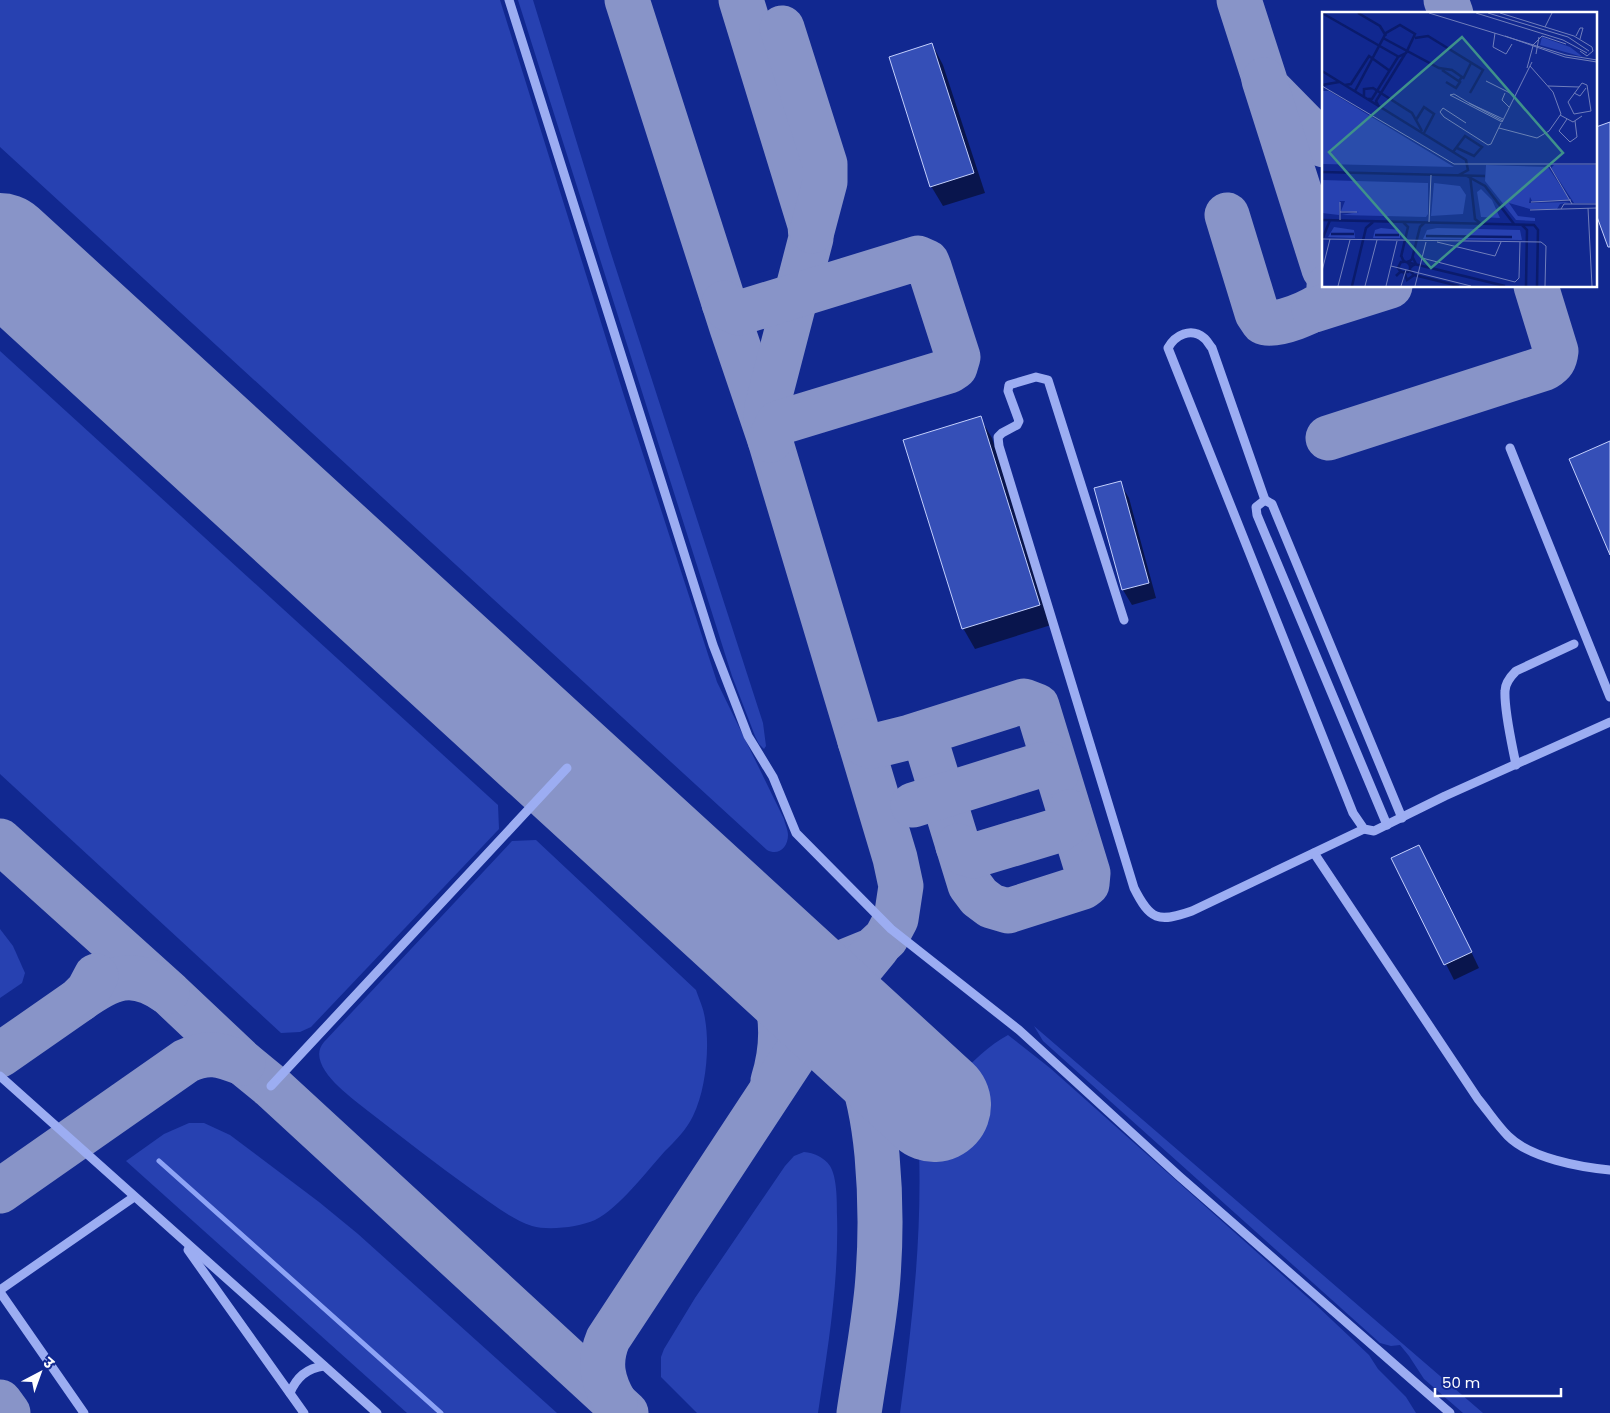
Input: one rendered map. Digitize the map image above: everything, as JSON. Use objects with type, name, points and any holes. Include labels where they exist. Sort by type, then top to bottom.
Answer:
[{"type":"lane","points":[[509,0],[713,646],[748,736],[773,778],[796,833],[891,929],[1019,1030],[1441,1410],[1450,1413]]},
{"type":"lane","points":[[1364,829],[1352,814],[1168,348],[1179,335],[1193,333],[1204,338],[1212,348],[1265,500],[1272,504],[1402,818]]},
{"type":"lane","points":[[1124,620],[1048,380],[1036,377],[1009,385],[1008,391],[1019,421],[1017,425],[1002,433],[998,438],[999,446],[1134,888],[1141,903],[1155,917],[1170,919],[1192,911],[1364,829],[1374,831],[1445,796],[1610,722]]},
{"type":"lane","points":[[1510,448],[1610,697]]},
{"type":"lane","points":[[1265,500],[1256,507],[1257,515],[1387,825]]},
{"type":"lane","points":[[1516,765],[1506,703],[1505,690],[1508,678],[1516,671],[1574,644]]},
{"type":"lane","points":[[270,1086],[568,768]]},
{"type":"lane","points":[[1314,853],[1478,1099],[1508,1136],[1526,1150],[1574,1164],[1610,1170]]},
{"type":"lane","points":[[0,1076],[377,1413]]},
{"type":"lane","points":[[84,1413],[0,1291],[134,1197]]},
{"type":"lane","points":[[179,1237],[304,1413]]},
{"type":"lane","points":[[290,1394],[298,1378],[315,1367],[324,1366]]},
{"type":"shaded area","points":[[0,0],[500,0],[625,399],[717,682],[784,819],[788,831],[788,840],[782,850],[771,852],[767,850],[0,147]]},
{"type":"shaded area","points":[[518,0],[533,0],[609,247],[763,723],[766,746],[764,749],[755,736],[732,676]]},
{"type":"shaded area","points":[[0,351],[498,805],[499,829],[311,1027],[300,1032],[281,1033],[0,774]]},
{"type":"shaded area","points":[[536,840],[696,990],[703,1008],[707,1042],[706,1068],[701,1094],[693,1116],[681,1135],[614,1207],[595,1220],[573,1226],[555,1228],[532,1226],[515,1219],[445,1170],[342,1090],[325,1071],[320,1061],[319,1051],[324,1042],[512,841]]},
{"type":"shaded area","points":[[0,929],[13,946],[25,973],[22,983],[0,998]]},
{"type":"shaded area","points":[[1034,1026],[1483,1413],[1463,1413],[1424,1379],[1400,1345],[1391,1346],[1380,1343],[1043,1041]]},
{"type":"shaded area","points":[[1008,1035],[1050,1068],[1315,1304],[1369,1355],[1378,1369],[1406,1397],[1416,1413],[900,1413],[912,1315],[920,1183],[919,1150],[906,1137],[967,1067],[981,1054]]},
{"type":"shaded area","points":[[189,1123],[204,1123],[230,1135],[319,1202],[358,1234],[557,1413],[407,1413],[126,1161],[164,1134]]},
{"type":"shaded area","points":[[804,1152],[819,1156],[830,1166],[834,1176],[837,1196],[835,1290],[818,1413],[697,1413],[661,1377],[661,1357],[664,1349],[695,1298],[785,1166],[794,1156]]},
{"type":"building","points":[[932,43],[974,173],[930,187],[889,57]]},
{"type":"building","points":[[1610,122],[1610,247],[1608,247],[1598,220],[1598,126]]},
{"type":"building","points":[[981,416],[1040,605],[962,629],[903,440]]},
{"type":"building","points":[[1610,441],[1610,555],[1569,459]]},
{"type":"building","points":[[1121,481],[1149,583],[1122,590],[1094,488]]},
{"type":"building","points":[[1419,845],[1472,952],[1444,965],[1391,858]]},
{"type":"waterway","points":[[159,1161],[441,1413]]},
{"type":"taxiway","points":[[627,0],[732,328],[770,440],[895,858],[901,886],[896,919],[886,938],[873,950],[841,963],[820,965],[795,962],[775,954],[743,930]]},
{"type":"taxiway","points":[[741,0],[810,225],[811,238],[767,407],[767,426]]},
{"type":"taxiway","points":[[1239,0],[1267,87],[1322,143]]},
{"type":"taxiway","points":[[1446,0],[1450,12]]},
{"type":"taxiway","points":[[782,28],[825,164],[825,182],[812,231]]},
{"type":"taxiway","points":[[1264,80],[1322,263]]},
{"type":"taxiway","points":[[1227,215],[1257,313],[1263,322],[1276,323],[1285,321],[1313,309],[1326,299],[1329,294],[1329,288]]},
{"type":"taxiway","points":[[724,303],[727,308],[739,313],[918,258],[927,262],[929,267],[958,357],[955,367],[949,371],[778,423],[770,440]]},
{"type":"taxiway","points":[[1314,310],[1384,288]]},
{"type":"taxiway","points":[[1328,438],[1548,366],[1553,361],[1556,351],[1537,288]]},
{"type":"taxiway","points":[[860,741],[869,746],[874,746],[910,737],[1024,701],[1037,706],[1088,873],[1087,884],[1083,887],[1008,911],[991,906],[979,897],[970,885],[928,748],[921,740],[910,737]]},
{"type":"taxiway","points":[[913,805],[1044,764],[1055,769],[1057,773]]},
{"type":"taxiway","points":[[958,846],[964,853],[974,856],[1059,830],[1068,823],[1069,812]]},
{"type":"taxiway","points":[[0,841],[170,994],[243,1063],[271,1086],[626,1413]]},
{"type":"taxiway","points":[[744,935],[765,969],[773,986],[778,1004],[780,1041],[773,1081]]},
{"type":"taxiway","points":[[615,1403],[607,1388],[603,1372],[603,1356],[608,1339],[808,1035],[877,948]]},
{"type":"taxiway","points":[[0,1055],[79,1000],[88,991],[96,976]]},
{"type":"taxiway","points":[[79,1000],[101,986],[122,978],[143,980],[167,992]]},
{"type":"taxiway","points":[[811,993],[853,1053],[868,1097],[876,1143],[880,1205],[877,1289],[859,1413]]},
{"type":"taxiway","points":[[0,1191],[186,1061],[202,1056],[215,1055],[243,1063]]},
{"type":"taxiway","points":[[0,1402],[8,1413]]},
{"type":"runway","points":[[0,250],[934,1105]]}]
